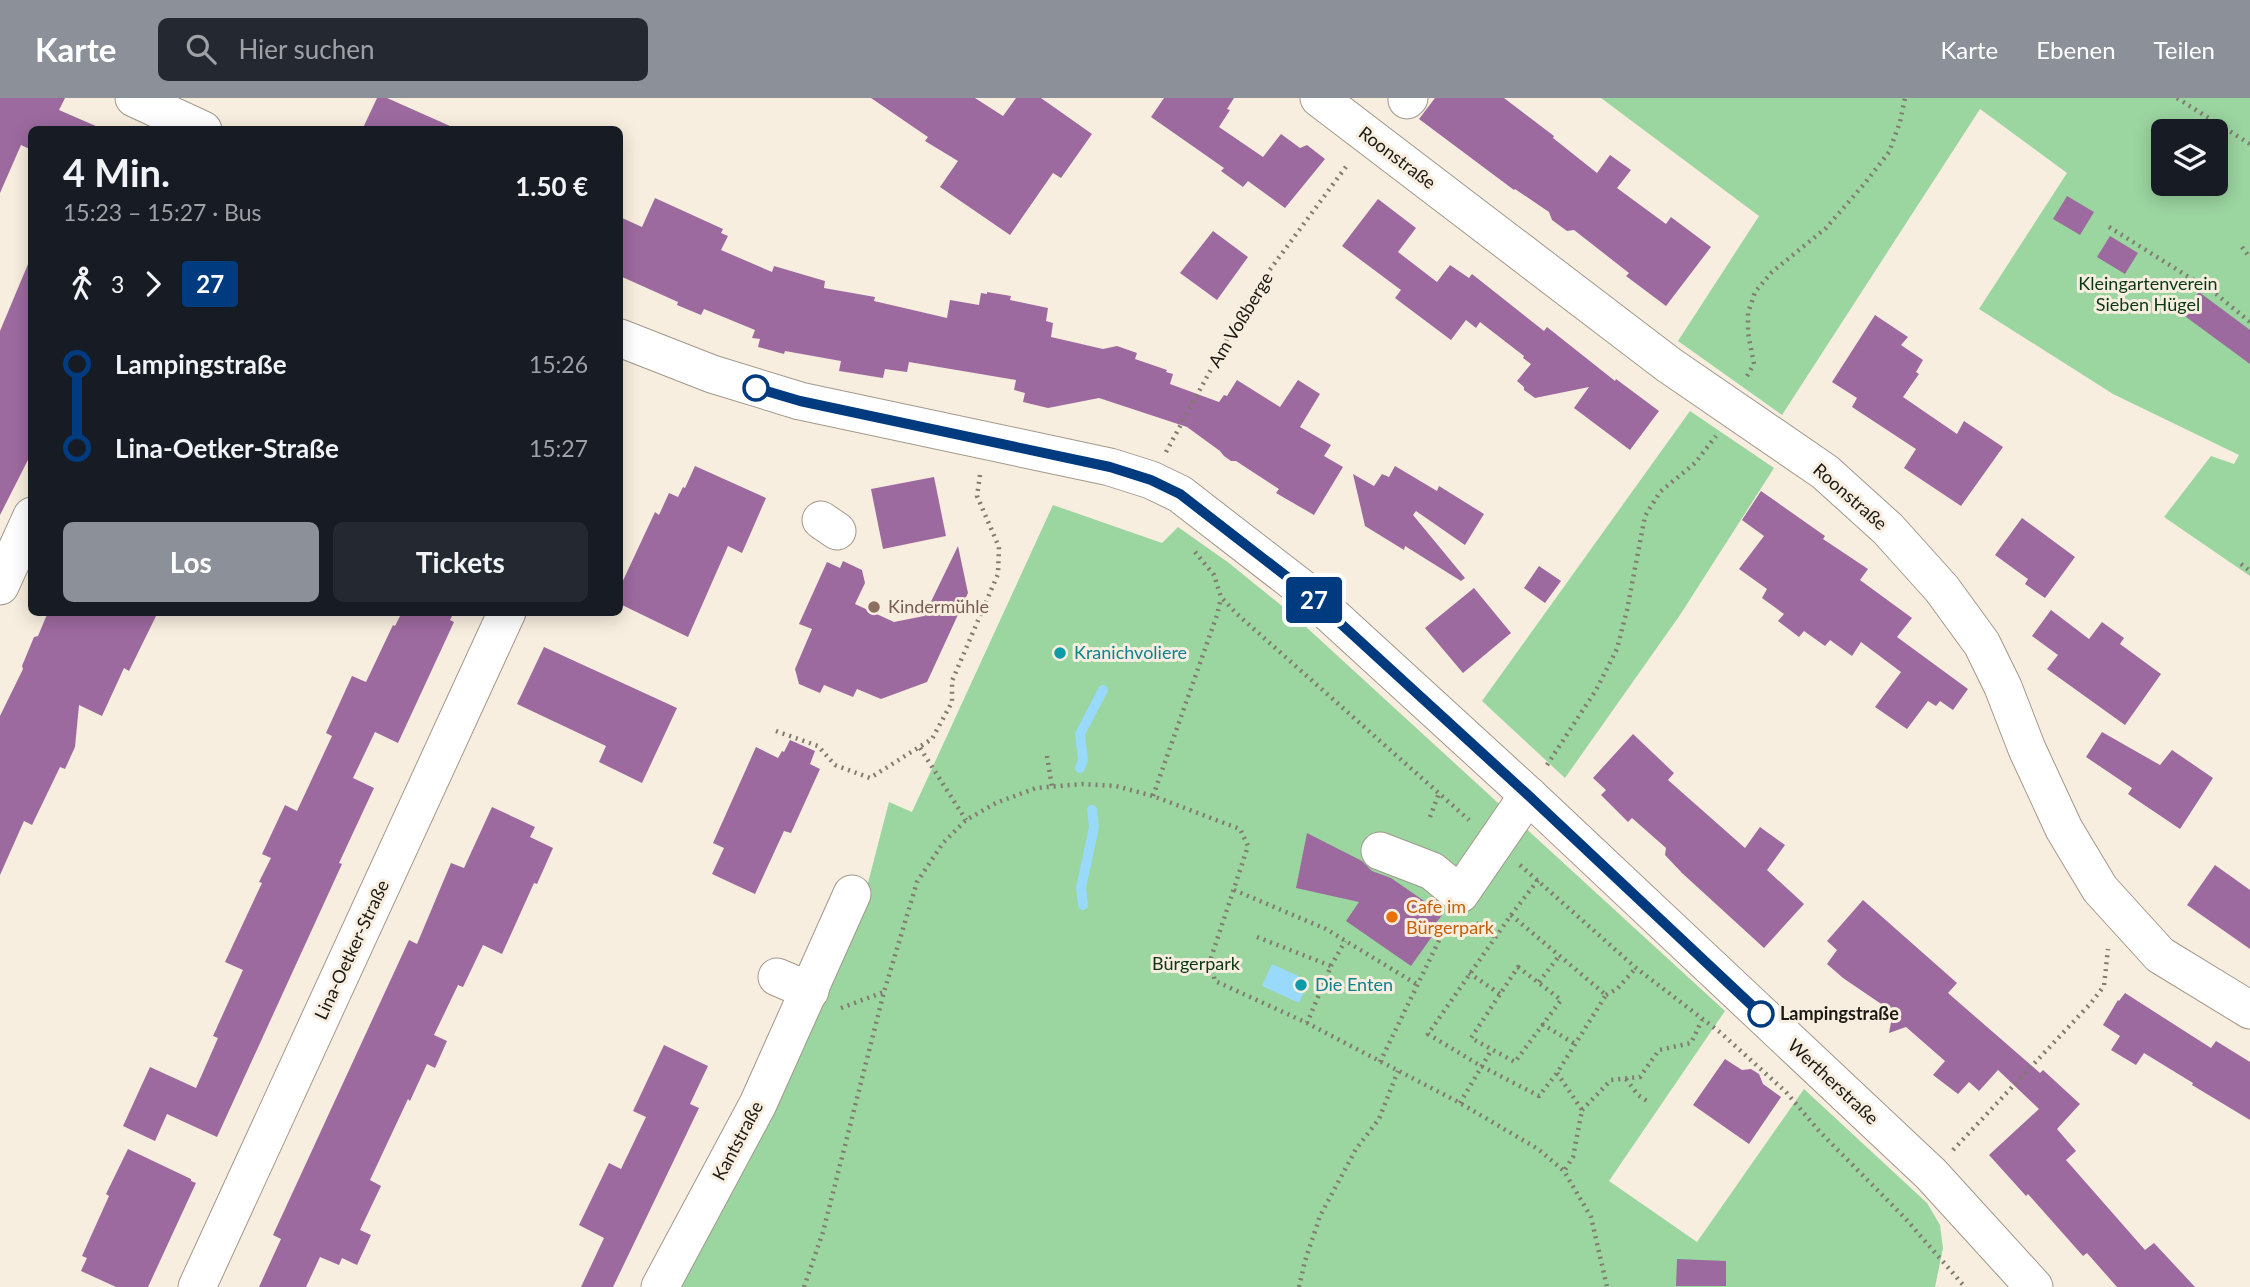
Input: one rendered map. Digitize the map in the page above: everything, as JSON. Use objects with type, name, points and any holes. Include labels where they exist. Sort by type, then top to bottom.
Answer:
[{"type":"street","points":[[134,98],[194,126]]},
{"type":"street","name":"Roonstraße","points":[[1319,98],[1669,365],[1825,472],[1888,529],[1942,589],[1982,644],[2064,829],[2100,889],[2160,955],[2250,1010]]},
{"type":"street","name":"Wertherstraße","points":[[623,350],[800,401],[1110,467],[1151,480],[1180,494],[1304,590],[1528,795],[1931,1174],[2014,1280]]},
{"type":"street","points":[[0,586],[28,525]]},
{"type":"street","name":"Lina-Oetker-Straße","points":[[197,1287],[505,616]]},
{"type":"street","points":[[1380,850],[1432,871],[1460,894],[1528,795]]},
{"type":"street","name":"Kantstraße","points":[[660,1287],[758,1104],[852,894]]},
{"type":"street","points":[[777,977],[810,991]]},
{"type":"path","points":[[1528,795],[1595,690],[1617,649],[1645,516],[1660,492],[1695,463],[1734,411],[1742,385],[1754,364],[1748,333],[1748,313],[1755,292],[1772,272],[1826,228],[1873,173],[1889,152],[1905,98]]},
{"type":"path","points":[[2177,98],[2250,144]]},
{"type":"path","name":"Am Voßberge","points":[[1151,480],[1252,294],[1353,158],[1377,142]]},
{"type":"path","points":[[2109,227],[2216,294],[2250,323]]},
{"type":"path","points":[[2242,247],[2250,258]]},
{"type":"path","points":[[776,730],[818,746],[835,765],[870,778],[932,739],[952,702],[952,681],[998,574],[999,547],[977,496],[986,440]]},
{"type":"path","points":[[2241,565],[2250,571]]},
{"type":"path","points":[[1153,796],[1221,597],[1636,968],[1721,1033],[1786,1092],[1819,1131],[1904,1217],[1965,1287]]},
{"type":"path","points":[[920,748],[966,820]]},
{"type":"path","points":[[1047,755],[1052,787]]},
{"type":"path","points":[[804,1287],[823,1232],[884,992],[917,882],[943,843],[966,820],[996,803],[1036,788],[1082,784],[1116,786],[1153,796],[1240,829],[1248,846],[1210,961],[1215,981],[1307,1023],[1460,1103],[1538,1149],[1564,1171],[1591,1217],[1607,1287]]},
{"type":"path","points":[[1430,817],[1439,793]]},
{"type":"path","points":[[1538,880],[1428,1034],[1539,1097],[1606,995],[1617,989],[1636,968]]},
{"type":"path","points":[[1234,890],[1326,929],[1418,985]]},
{"type":"path","points":[[1511,915],[1606,995]]},
{"type":"path","points":[[1380,1062],[1451,918]]},
{"type":"path","points":[[1256,937],[1331,966]]},
{"type":"path","points":[[1307,1023],[1331,966],[1345,941]]},
{"type":"path","points":[[1539,982],[1559,956]]},
{"type":"path","points":[[1518,967],[1561,1000],[1515,1062],[1471,1038],[1500,994],[1518,967]]},
{"type":"path","points":[[1469,973],[1500,994]]},
{"type":"path","points":[[1931,1174],[2091,1003]]},
{"type":"path","points":[[1564,1171],[1573,1157],[1582,1110],[1612,1080],[1640,1077],[1659,1050],[1691,1043],[1702,1020]]},
{"type":"path","points":[[1542,1024],[1576,1044]]},
{"type":"path","points":[[1460,1103],[1492,1049]]},
{"type":"path","points":[[1300,1287],[1305,1261],[1320,1216],[1356,1149],[1379,1119],[1398,1071]]},
{"type":"path","points":[[1557,1073],[1582,1110]]},
{"type":"path","points":[[1625,1079],[1638,1096],[1647,1101]]},
{"type":"green space","name":"Kleingartenverein Sieben Hügel","points":[[1601,98],[2250,98],[2250,576],[2164,517],[2211,456],[2234,464],[2239,455],[2113,394],[1979,309],[2067,173],[1980,109],[1782,415],[1678,341],[1759,216]]},
{"type":"green space","points":[[1690,411],[1774,468],[1680,615],[1565,778],[1482,701]]},
{"type":"green space","name":"Bürgerpark","points":[[1053,505],[1162,543],[1178,527],[1229,563],[1293,615],[1725,1011],[1609,1181],[1697,1242],[1804,1089],[1927,1203],[1940,1225],[1943,1248],[1935,1287],[678,1287],[765,1123],[868,904],[863,902],[889,802],[912,812]]},
{"type":"water","points":[[1272,964],[1309,981],[1299,1003],[1262,986]]},
{"type":"building","points":[[0,98],[65,98],[59,110],[96,126],[28,126],[28,148],[21,145],[0,193]]},
{"type":"building","points":[[377,98],[387,98],[450,126],[364,126]]},
{"type":"building","points":[[871,98],[975,98],[1003,116],[1016,98],[1041,98],[1092,134],[1061,178],[1053,173],[1010,235],[940,187],[958,161],[925,141],[928,137]]},
{"type":"building","points":[[1164,98],[1234,98],[1219,127],[1263,157],[1281,134],[1300,148],[1307,145],[1325,159],[1285,208],[1248,181],[1243,187],[1221,171],[1224,168],[1151,117]]},
{"type":"building","points":[[1435,98],[1504,98],[1597,173],[1610,155],[1631,170],[1617,188],[1666,224],[1671,217],[1711,247],[1666,306],[1626,276],[1629,273],[1574,230],[1567,231],[1552,220],[1549,212],[1514,190],[1419,119]]},
{"type":"building","points":[[2067,196],[2094,212],[2080,235],[2053,219]]},
{"type":"building","points":[[655,198],[723,229],[721,233],[728,236],[721,250],[772,272],[774,266],[825,281],[824,288],[875,297],[874,301],[947,318],[950,300],[979,305],[981,293],[1011,296],[1010,300],[1048,308],[1046,321],[1053,323],[1051,337],[1103,349],[1117,346],[1137,353],[1135,359],[1173,374],[1170,384],[1219,402],[1224,395],[1227,396],[1237,380],[1280,407],[1298,380],[1320,394],[1300,427],[1331,445],[1324,456],[1343,467],[1314,515],[1276,493],[1279,489],[1236,461],[1231,461],[1187,427],[1099,398],[1048,408],[1023,402],[1025,393],[1014,390],[1016,380],[909,362],[907,372],[885,369],[883,378],[839,371],[841,361],[785,351],[784,354],[758,347],[760,339],[752,338],[755,330],[704,309],[701,315],[623,277],[623,218],[642,227]]},
{"type":"building","points":[[1378,199],[1416,228],[1398,252],[1437,282],[1450,265],[1469,278],[1472,274],[1544,331],[1547,327],[1615,381],[1616,379],[1659,411],[1630,450],[1574,408],[1589,387],[1535,398],[1517,381],[1531,364],[1524,356],[1480,322],[1476,328],[1466,320],[1451,340],[1395,298],[1401,290],[1342,246]]},
{"type":"building","points":[[1213,231],[1248,257],[1217,300],[1180,273]]},
{"type":"building","points":[[2110,236],[2138,253],[2125,274],[2097,257]]},
{"type":"building","points":[[28,264],[28,460],[0,515],[0,331]]},
{"type":"building","points":[[2199,292],[2250,330],[2250,364],[2182,314]]},
{"type":"building","points":[[1875,315],[1908,337],[1901,345],[1923,360],[1916,372],[1919,374],[1903,397],[1957,434],[1964,421],[2003,447],[1961,506],[1904,468],[1916,449],[1852,407],[1857,398],[1832,382]]},
{"type":"building","points":[[695,466],[766,498],[742,553],[728,546],[688,637],[623,605],[623,581],[655,512],[659,515],[669,493],[678,497],[683,487],[685,488]]},
{"type":"building","points":[[1395,466],[1437,491],[1439,486],[1484,514],[1465,545],[1416,511],[1413,515],[1465,578],[1461,581],[1405,546],[1404,550],[1365,526],[1353,474],[1374,486],[1382,474],[1389,477]]},
{"type":"building","points":[[934,477],[946,536],[883,549],[871,489]]},
{"type":"building","points":[[1761,491],[1825,536],[1823,539],[1868,569],[1860,580],[1912,618],[1897,637],[1968,689],[1953,710],[1940,701],[1936,706],[1928,701],[1907,729],[1875,707],[1901,672],[1861,642],[1852,656],[1830,640],[1825,646],[1804,631],[1799,637],[1778,621],[1784,614],[1762,598],[1767,589],[1739,569],[1764,536],[1742,520]]},
{"type":"building","points":[[2022,518],[2075,557],[2045,598],[2025,584],[2028,579],[1995,555]]},
{"type":"building","points":[[958,546],[968,593],[927,682],[881,699],[857,689],[853,697],[824,685],[820,693],[799,684],[795,669],[812,629],[799,624],[827,562],[840,568],[843,561],[862,570],[865,583],[855,604],[894,622],[924,616]]},
{"type":"building","points":[[1539,566],[1561,581],[1545,603],[1524,588]]},
{"type":"building","points":[[1474,588],[1511,633],[1463,673],[1425,628]]},
{"type":"building","points":[[2051,610],[2089,639],[2102,622],[2124,638],[2120,644],[2161,674],[2125,725],[2047,669],[2058,655],[2032,636]]},
{"type":"building","points":[[46,616],[156,616],[129,671],[124,668],[102,716],[79,705],[75,747],[65,769],[60,767],[32,825],[24,821],[0,875],[0,716],[23,669],[34,637],[38,636]]},
{"type":"building","points":[[400,616],[452,616],[450,620],[454,622],[398,743],[375,732],[353,778],[374,788],[217,1137],[167,1114],[155,1141],[123,1126],[150,1067],[196,1088],[218,1038],[213,1036],[243,970],[225,962],[271,858],[262,854],[285,805],[297,811],[332,736],[326,733],[352,676],[366,682],[393,625],[395,626]]},
{"type":"building","points":[[544,647],[677,708],[642,783],[599,762],[606,746],[517,704]]},
{"type":"building","points":[[2102,732],[2160,765],[2172,750],[2213,778],[2180,829],[2128,794],[2132,788],[2086,757]]},
{"type":"building","points":[[1633,734],[1674,773],[1668,780],[1745,848],[1760,827],[1785,845],[1767,870],[1804,904],[1764,948],[1682,873],[1665,855],[1666,848],[1632,818],[1628,822],[1601,795],[1606,790],[1593,778]]},
{"type":"building","points":[[790,740],[815,751],[810,764],[820,769],[791,833],[784,831],[755,894],[712,874],[724,848],[713,843],[756,747],[778,758]]},
{"type":"building","points":[[492,807],[535,827],[530,837],[553,848],[502,954],[483,945],[463,987],[458,985],[434,1035],[447,1041],[435,1068],[427,1064],[370,1180],[381,1186],[360,1230],[371,1235],[357,1265],[342,1258],[339,1265],[320,1257],[306,1287],[259,1287],[281,1239],[273,1235],[409,940],[417,944],[451,863],[464,868]]},
{"type":"building","points":[[1307,833],[1362,861],[1372,871],[1391,878],[1443,914],[1428,933],[1433,935],[1411,966],[1346,921],[1359,902],[1296,888]]},
{"type":"building","points":[[2215,865],[2250,890],[2250,949],[2187,905]]},
{"type":"building","points":[[1863,900],[1957,983],[1948,993],[2040,1073],[2043,1070],[2080,1104],[2057,1129],[2076,1151],[2066,1160],[2145,1250],[2154,1243],[2195,1287],[2117,1287],[2087,1253],[2083,1256],[1989,1155],[2039,1109],[1998,1070],[1979,1091],[1969,1082],[1958,1094],[1933,1075],[1945,1061],[1906,1027],[1889,1033],[1893,1012],[1827,964],[1837,950],[1827,941]]},
{"type":"building","points":[[2125,993],[2211,1048],[2216,1041],[2250,1062],[2250,1120],[2144,1053],[2136,1065],[2111,1050],[2120,1036],[2103,1025]]},
{"type":"building","points":[[664,1045],[708,1066],[690,1104],[699,1108],[613,1287],[581,1287],[604,1238],[579,1225],[609,1163],[621,1169],[646,1117],[633,1111]]},
{"type":"building","points":[[1725,1059],[1742,1070],[1751,1069],[1759,1074],[1763,1084],[1781,1097],[1749,1144],[1693,1105]]},
{"type":"building","points":[[128,1149],[196,1183],[148,1287],[116,1287],[81,1271],[87,1258],[82,1256],[109,1196],[106,1194]]},
{"type":"building","points":[[1677,1259],[1726,1261],[1726,1286],[1676,1286]]},
{"type":"waterway","points":[[1080,768],[1083,760],[1080,734],[1103,690]]},
{"type":"waterway","points":[[1083,905],[1081,888],[1094,827],[1092,810]]},
{"type":"bus line","name":"27","points":[[756,388],[800,401],[1110,467],[1151,480],[1180,494],[1304,590],[1761,1014]]},
{"type":"place","name":"Kindermühle","points":[[874,607]]},
{"type":"place","name":"Kranichvoliere","points":[[1060,653]]},
{"type":"place","name":"Cafe im Bürgerpark","points":[[1392,917]]},
{"type":"place","name":"Die Enten","points":[[1301,985]]},
{"type":"place","name":"Lampingstraße","points":[[1761,1014]]}]
